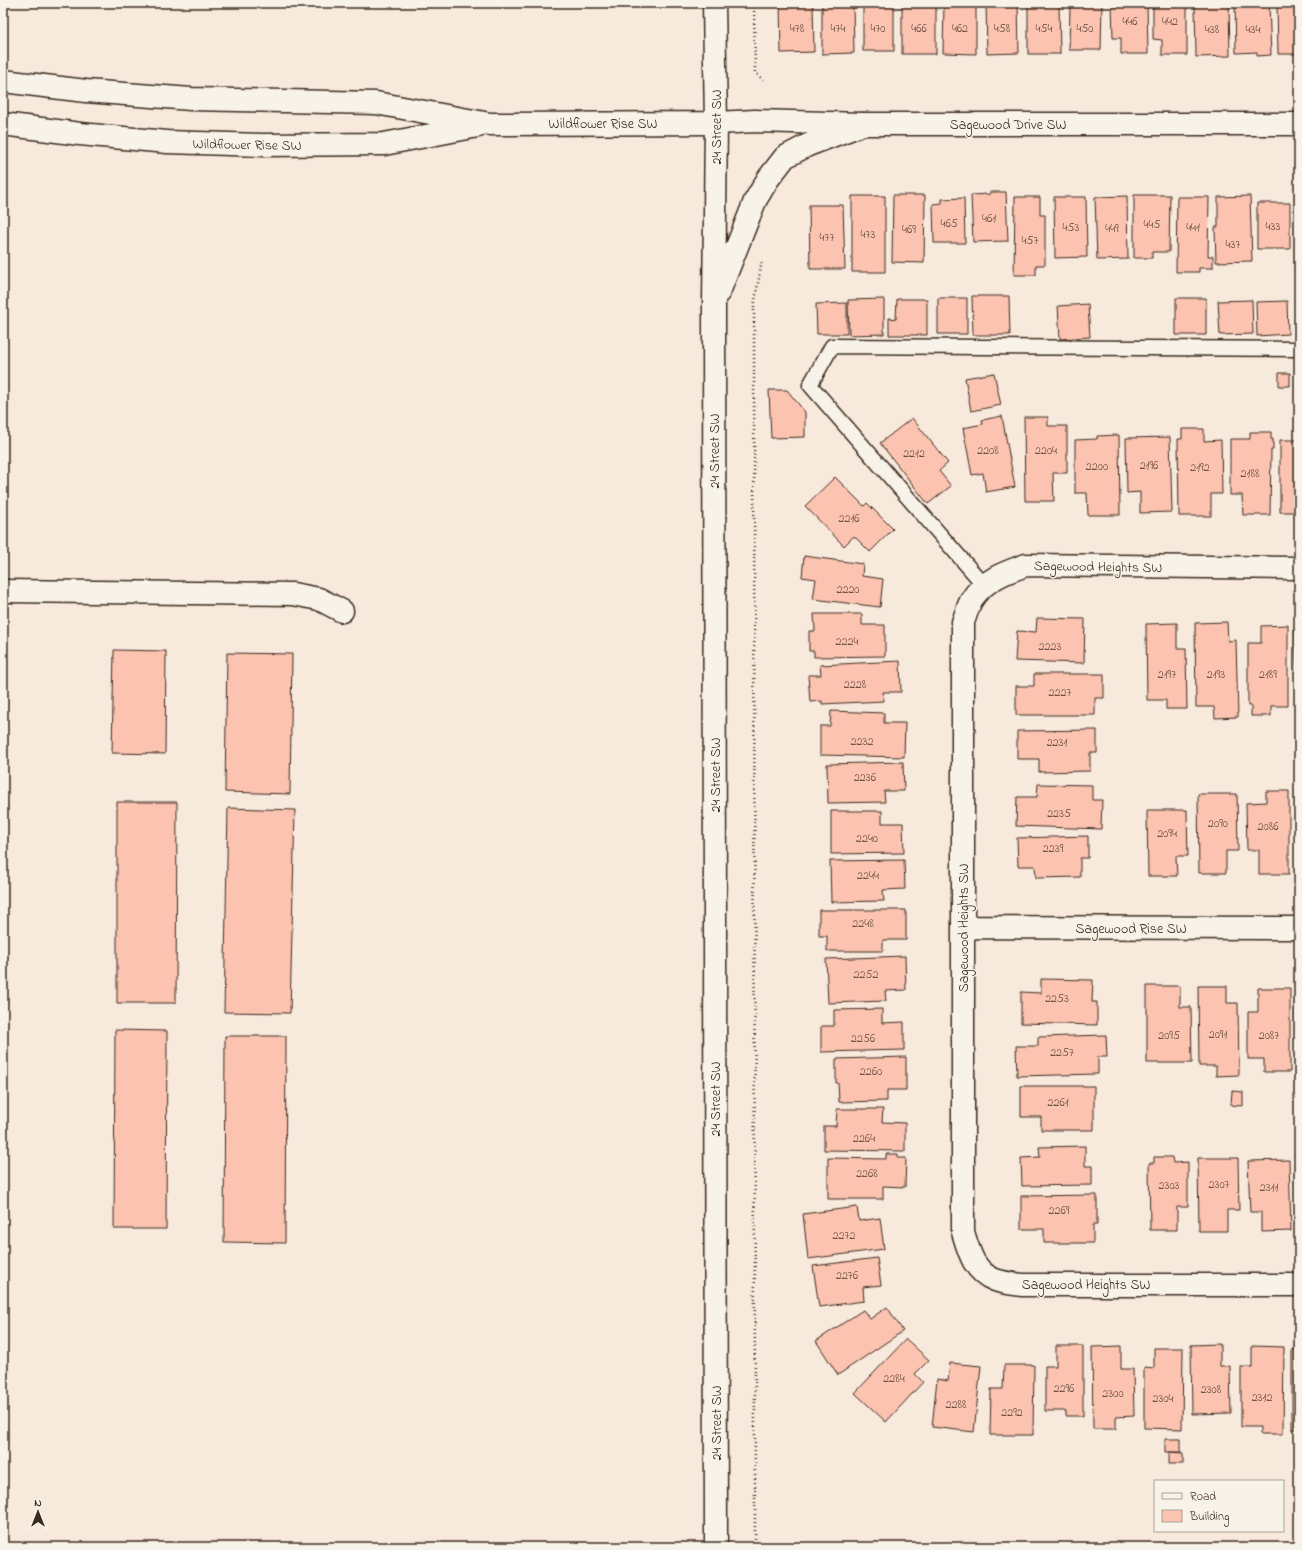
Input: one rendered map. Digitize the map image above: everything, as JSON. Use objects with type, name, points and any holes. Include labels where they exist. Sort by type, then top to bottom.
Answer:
[{"type":"street","name":"24 Street SW","points":[[714,3],[716,123],[714,304],[716,1547]]},
{"type":"street","name":"Wildflower Rise SW","points":[[3,81],[86,91],[191,99],[376,103],[490,124]]},
{"type":"street","name":"Sagewood Drive SW","points":[[716,123],[755,121],[863,124],[1299,124]]},
{"type":"street","name":"Wildflower Rise SW","points":[[3,124],[80,134],[167,142],[262,145],[384,144],[490,124],[716,123]]},
{"type":"street","points":[[714,304],[754,201],[768,179],[785,158],[808,145],[863,124]]},
{"type":"street","name":"Sagewood Heights SW","points":[[1299,568],[1026,565],[1005,572],[984,585],[972,599],[963,622],[963,1232],[969,1253],[980,1272],[995,1280],[1023,1285],[1299,1285]]},
{"type":"street","points":[[3,591],[293,594],[319,599],[342,611]]},
{"type":"street","name":"Sagewood Rise SW","points":[[963,927],[1299,928]]},
{"type":"lane","points":[[984,585],[810,385],[832,346],[1299,349]]},
{"type":"path","points":[[754,3],[754,72],[763,80]]},
{"type":"path","points":[[756,1547],[754,308],[763,255]]},
{"type":"building","points":[[780,3],[813,3],[814,52],[781,53]]},
{"type":"building","points":[[822,3],[853,3],[854,53],[822,54]]},
{"type":"building","points":[[871,3],[888,3],[888,5],[894,5],[894,51],[863,51],[863,5],[871,5]]},
{"type":"building","points":[[902,3],[936,3],[936,54],[902,54]]},
{"type":"building","points":[[944,3],[976,3],[976,54],[943,53]]},
{"type":"building","points":[[986,3],[1018,3],[1019,53],[987,54]]},
{"type":"building","points":[[1028,3],[1059,3],[1060,54],[1028,54]]},
{"type":"building","points":[[1075,3],[1102,3],[1101,50],[1069,50],[1070,7],[1075,7]]},
{"type":"building","points":[[1112,3],[1147,3],[1148,54],[1121,54],[1121,38],[1113,38]]},
{"type":"building","points":[[1153,3],[1187,3],[1187,55],[1162,55],[1162,40],[1153,39]]},
{"type":"building","points":[[1195,3],[1229,3],[1230,56],[1196,57]]},
{"type":"building","points":[[1277,3],[1299,3],[1299,54],[1278,54]]},
{"type":"building","points":[[1269,5],[1271,55],[1257,56],[1257,52],[1236,53],[1235,6]]},
{"type":"building","points":[[990,192],[1006,192],[1008,241],[973,242],[971,195],[990,194]]},
{"type":"building","points":[[893,195],[925,195],[924,263],[892,262]]},
{"type":"building","points":[[1134,195],[1170,195],[1169,252],[1152,252],[1152,258],[1134,258]]},
{"type":"building","points":[[852,196],[885,196],[885,272],[852,272]]},
{"type":"building","points":[[1127,196],[1128,259],[1097,260],[1095,197]]},
{"type":"building","points":[[1250,196],[1252,261],[1216,262],[1215,227],[1218,227],[1218,197]]},
{"type":"building","points":[[1015,197],[1040,197],[1040,215],[1045,215],[1045,265],[1036,265],[1036,275],[1014,275]]},
{"type":"building","points":[[1054,197],[1086,197],[1087,257],[1055,258]]},
{"type":"building","points":[[1177,197],[1209,197],[1208,256],[1213,256],[1213,268],[1199,268],[1199,272],[1176,272]]},
{"type":"building","points":[[964,198],[965,243],[934,243],[933,204],[942,203],[942,199]]},
{"type":"building","points":[[1257,203],[1290,203],[1290,249],[1257,249]]},
{"type":"building","points":[[809,205],[843,205],[845,269],[810,269]]},
{"type":"building","points":[[972,296],[1009,296],[1010,335],[973,335]]},
{"type":"building","points":[[938,298],[967,298],[967,334],[938,334]]},
{"type":"building","points":[[1176,298],[1206,298],[1206,335],[1176,335]]},
{"type":"building","points":[[884,299],[884,334],[849,335],[848,300]]},
{"type":"building","points":[[897,299],[927,299],[927,335],[889,335],[889,318],[896,319]]},
{"type":"building","points":[[1252,300],[1253,334],[1220,335],[1218,301]]},
{"type":"building","points":[[1287,301],[1288,334],[1257,336],[1256,302]]},
{"type":"building","points":[[847,303],[847,334],[817,334],[816,304]]},
{"type":"building","points":[[1088,304],[1090,337],[1060,339],[1058,306]]},
{"type":"building","points":[[994,373],[1001,405],[971,411],[965,378]]},
{"type":"building","points":[[1279,373],[1290,373],[1290,386],[1279,386]]},
{"type":"building","points":[[769,390],[787,390],[805,412],[805,437],[771,438]]},
{"type":"building","points":[[1002,416],[1015,487],[986,492],[983,473],[972,475],[963,428],[983,424],[982,420]]},
{"type":"building","points":[[1024,417],[1048,417],[1048,426],[1067,426],[1067,473],[1053,473],[1054,501],[1025,501]]},
{"type":"building","points":[[912,418],[948,463],[939,471],[951,486],[928,504],[880,443]]},
{"type":"building","points":[[1182,429],[1204,429],[1204,441],[1221,440],[1222,494],[1211,494],[1211,516],[1179,516],[1178,439],[1182,439]]},
{"type":"building","points":[[1250,432],[1271,432],[1271,439],[1273,439],[1273,450],[1271,450],[1270,515],[1243,515],[1242,495],[1230,495],[1230,439],[1250,439]]},
{"type":"building","points":[[1119,435],[1120,515],[1088,515],[1087,493],[1075,493],[1075,440],[1097,439],[1097,436]]},
{"type":"building","points":[[1170,437],[1172,512],[1140,513],[1140,492],[1127,493],[1126,438]]},
{"type":"building","points":[[1280,440],[1299,440],[1299,512],[1280,512]]},
{"type":"building","points":[[835,477],[864,506],[867,503],[893,529],[870,552],[854,536],[844,546],[805,506]]},
{"type":"building","points":[[804,556],[863,564],[862,576],[883,579],[880,607],[813,599],[816,579],[802,577]]},
{"type":"building","points":[[814,614],[862,614],[862,625],[885,625],[885,656],[814,657],[814,651],[809,651],[809,631],[815,631]]},
{"type":"building","points":[[1037,618],[1085,619],[1084,663],[1015,661],[1017,631],[1036,632]]},
{"type":"building","points":[[1227,622],[1228,641],[1236,640],[1238,717],[1215,718],[1214,707],[1196,707],[1195,623]]},
{"type":"building","points":[[1177,623],[1177,648],[1186,648],[1187,709],[1166,709],[1166,700],[1147,700],[1146,624]]},
{"type":"building","points":[[1288,625],[1288,706],[1271,706],[1271,716],[1251,716],[1251,706],[1248,706],[1248,643],[1261,643],[1261,626]]},
{"type":"building","points":[[1295,629],[1299,629],[1299,709],[1298,709]]},
{"type":"building","points":[[114,650],[166,651],[165,754],[112,753]]},
{"type":"building","points":[[227,653],[292,654],[290,794],[225,792]]},
{"type":"building","points":[[900,661],[901,692],[883,692],[884,701],[822,704],[822,701],[810,702],[808,675],[821,675],[820,665]]},
{"type":"building","points":[[1034,674],[1104,674],[1104,698],[1095,698],[1095,715],[1016,715],[1016,686],[1034,686]]},
{"type":"building","points":[[831,711],[884,713],[884,723],[905,723],[904,757],[820,755],[820,726],[830,726]]},
{"type":"building","points":[[1097,730],[1097,753],[1090,753],[1090,771],[1039,772],[1039,759],[1017,759],[1017,731]]},
{"type":"building","points":[[903,762],[904,791],[884,791],[885,802],[828,803],[827,764]]},
{"type":"building","points":[[1038,784],[1092,785],[1092,800],[1102,800],[1101,829],[1016,826],[1017,797],[1037,797]]},
{"type":"building","points":[[1266,791],[1289,791],[1289,874],[1259,874],[1259,850],[1247,850],[1246,803],[1266,802]]},
{"type":"building","points":[[1198,794],[1237,794],[1238,851],[1226,851],[1226,873],[1199,873]]},
{"type":"building","points":[[117,802],[177,802],[176,1003],[117,1003]]},
{"type":"building","points":[[1296,806],[1299,806],[1299,877],[1297,877]]},
{"type":"building","points":[[228,808],[295,810],[290,1013],[224,1012]]},
{"type":"building","points":[[1147,810],[1187,810],[1188,856],[1176,856],[1177,876],[1148,876]]},
{"type":"building","points":[[831,811],[882,811],[882,823],[903,823],[904,853],[831,854]]},
{"type":"building","points":[[1088,836],[1088,858],[1080,858],[1080,877],[1036,878],[1035,866],[1018,866],[1017,838]]},
{"type":"building","points":[[904,860],[905,889],[883,890],[884,901],[831,902],[830,861]]},
{"type":"building","points":[[819,910],[906,910],[906,940],[883,940],[883,951],[827,951],[827,936],[819,936]]},
{"type":"building","points":[[905,956],[906,990],[885,991],[886,1001],[828,1003],[826,959]]},
{"type":"building","points":[[1041,979],[1093,980],[1092,1002],[1097,1002],[1097,1025],[1021,1023],[1021,992],[1041,993]]},
{"type":"building","points":[[1147,986],[1180,986],[1180,1007],[1191,1007],[1192,1063],[1147,1063]]},
{"type":"building","points":[[1198,986],[1227,986],[1227,1003],[1238,1003],[1239,1075],[1216,1076],[1216,1066],[1199,1066]]},
{"type":"building","points":[[1258,988],[1290,988],[1290,1072],[1264,1072],[1264,1059],[1248,1059],[1248,1012],[1258,1012]]},
{"type":"building","points":[[1295,988],[1299,988],[1299,1069],[1297,1069]]},
{"type":"building","points":[[882,1009],[882,1023],[904,1022],[904,1050],[821,1052],[821,1026],[834,1026],[834,1010]]},
{"type":"building","points":[[115,1030],[167,1031],[166,1229],[114,1229]]},
{"type":"building","points":[[1106,1035],[1107,1057],[1098,1057],[1098,1074],[1017,1076],[1016,1046],[1038,1046],[1038,1037]]},
{"type":"building","points":[[225,1036],[286,1036],[285,1243],[224,1242]]},
{"type":"building","points":[[906,1057],[906,1090],[887,1090],[887,1101],[839,1102],[838,1083],[836,1083],[836,1059]]},
{"type":"building","points":[[1021,1086],[1094,1086],[1094,1130],[1041,1130],[1041,1117],[1021,1117]]},
{"type":"building","points":[[1232,1091],[1243,1092],[1243,1106],[1231,1105]]},
{"type":"building","points":[[837,1109],[883,1109],[882,1122],[905,1123],[905,1151],[824,1150],[824,1126],[836,1126]]},
{"type":"building","points":[[1085,1146],[1085,1166],[1092,1166],[1092,1185],[1022,1186],[1021,1158],[1040,1157],[1039,1147]]},
{"type":"building","points":[[1299,1151],[1299,1233],[1297,1233],[1296,1152]]},
{"type":"building","points":[[886,1154],[898,1154],[898,1158],[906,1158],[905,1187],[883,1186],[883,1199],[828,1199],[828,1158],[886,1159]]},
{"type":"building","points":[[1154,1157],[1172,1157],[1173,1163],[1188,1162],[1188,1207],[1177,1207],[1177,1230],[1150,1230],[1149,1163],[1154,1163]]},
{"type":"building","points":[[1198,1158],[1238,1158],[1239,1210],[1227,1210],[1227,1231],[1199,1231]]},
{"type":"building","points":[[1289,1160],[1291,1231],[1261,1232],[1261,1212],[1250,1212],[1248,1161]]},
{"type":"building","points":[[1097,1195],[1097,1225],[1093,1225],[1093,1243],[1044,1243],[1044,1229],[1021,1229],[1021,1196]]},
{"type":"building","points":[[857,1207],[859,1221],[880,1218],[884,1249],[808,1259],[803,1214]]},
{"type":"building","points":[[877,1258],[881,1285],[863,1287],[864,1301],[819,1307],[813,1266]]},
{"type":"building","points":[[887,1307],[903,1331],[838,1375],[816,1341],[863,1310],[870,1319]]},
{"type":"building","points":[[906,1339],[929,1360],[915,1374],[923,1382],[886,1422],[855,1393]]},
{"type":"building","points":[[1220,1344],[1220,1366],[1230,1366],[1231,1413],[1192,1414],[1191,1345]]},
{"type":"building","points":[[1056,1346],[1083,1346],[1083,1416],[1066,1416],[1066,1411],[1045,1411],[1045,1366],[1056,1366]]},
{"type":"building","points":[[1121,1346],[1121,1369],[1133,1369],[1134,1416],[1116,1417],[1116,1429],[1093,1429],[1092,1347]]},
{"type":"building","points":[[1252,1346],[1284,1347],[1283,1434],[1260,1434],[1260,1427],[1241,1427],[1241,1367],[1252,1367]]},
{"type":"building","points":[[1154,1348],[1183,1348],[1182,1429],[1144,1428],[1144,1367],[1154,1368]]},
{"type":"building","points":[[1292,1349],[1299,1350],[1299,1429],[1292,1429]]},
{"type":"building","points":[[950,1363],[981,1366],[974,1432],[932,1427],[937,1379],[948,1381]]},
{"type":"building","points":[[1004,1365],[1034,1365],[1033,1435],[990,1435],[991,1389],[1003,1389]]},
{"type":"building","points":[[1165,1439],[1181,1439],[1181,1452],[1165,1452]]},
{"type":"building","points":[[1169,1452],[1183,1453],[1183,1464],[1169,1464]]}]
